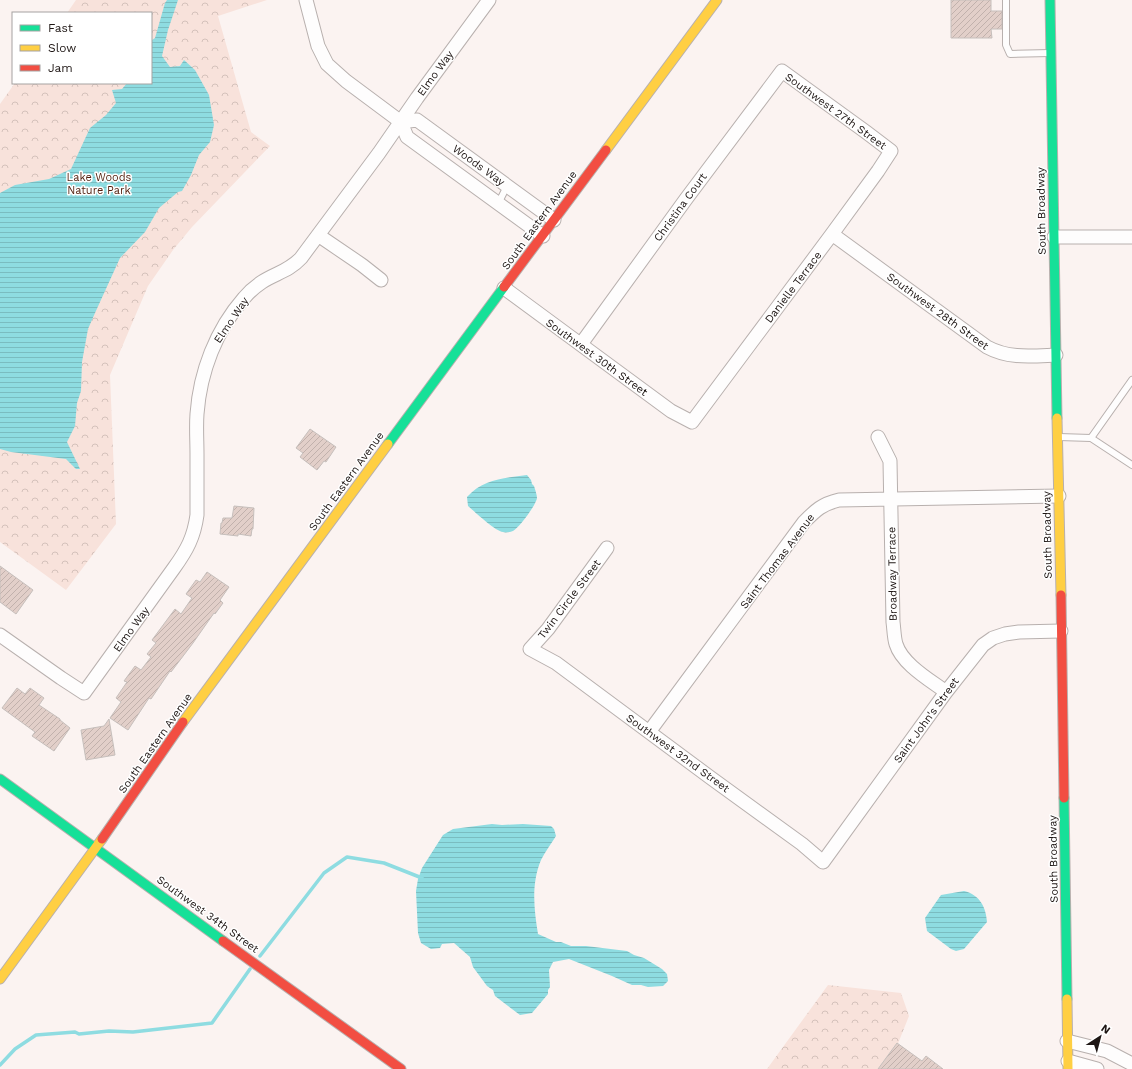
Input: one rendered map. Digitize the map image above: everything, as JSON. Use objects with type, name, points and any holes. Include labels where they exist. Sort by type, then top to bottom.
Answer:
[{"type":"street","name":"Woods Way","points":[[306,0],[318,46],[327,64],[346,81],[401,122],[407,137],[542,236]]},
{"type":"street","name":"Elmo Way","points":[[0,635],[61,678],[84,692],[174,568],[190,542],[195,529],[197,514],[197,414],[201,390],[207,363],[215,343],[231,315],[244,298],[256,286],[294,266],[301,258],[379,153],[489,0]]},
{"type":"street","name":"South Eastern Avenue","points":[[0,979],[96,848],[192,709],[717,0]]},
{"type":"street","name":"South Broadway","points":[[1050,0],[1068,1065]]},
{"type":"street","name":"Southwest 27th Street","points":[[782,71],[891,151]]},
{"type":"street","name":"Christina Court","points":[[581,344],[686,199],[782,71]]},
{"type":"street","name":"Woods Way","points":[[401,122],[417,120],[554,220]]},
{"type":"street","name":"Danielle Terrace","points":[[692,422],[832,234],[891,151]]},
{"type":"street","name":"Southwest 28th Street","points":[[832,234],[987,347],[1007,355],[1056,355]]},
{"type":"street","points":[[318,235],[381,280]]},
{"type":"street","points":[[1054,237],[1132,237]]},
{"type":"street","name":"Southwest 30th Street","points":[[504,288],[671,410],[692,422]]},
{"type":"street","name":"Broadway Terrace","points":[[878,437],[890,461],[893,622],[896,644],[900,653],[916,670],[946,692]]},
{"type":"street","name":"Saint Thomas Avenue","points":[[649,732],[804,522],[820,506],[839,500],[1059,496]]},
{"type":"street","name":"Twin Circle Street","points":[[530,649],[548,629],[607,548]]},
{"type":"street","name":"Saint John's Street","points":[[823,862],[946,692],[983,645],[1004,634],[1019,632],[1061,631]]},
{"type":"street","name":"Southwest 32nd Street","points":[[530,649],[556,663],[802,844],[823,862]]},
{"type":"street","name":"Southwest 34th Street","points":[[0,779],[395,1067]]},
{"type":"street","points":[[1067,1041],[1106,1051],[1132,1064]]},
{"type":"street","points":[[1068,1065],[1097,1069]]},
{"type":"lane","points":[[1006,0],[1006,45],[1010,54],[1051,53]]},
{"type":"lane","points":[[498,204],[507,186]]},
{"type":"lane","points":[[1091,438],[1132,380]]},
{"type":"lane","points":[[1058,436],[1091,438],[1132,465]]},
{"type":"green space","name":"Lake Woods Nature Park","points":[[76,0],[267,0],[218,16],[251,132],[270,146],[192,227],[173,250],[148,286],[110,375],[116,524],[66,590],[0,542],[0,104],[14,84],[152,84],[152,12],[68,12]]},
{"type":"green space","points":[[828,985],[901,993],[909,1016],[897,1046],[880,1069],[767,1069]]},
{"type":"water","points":[[167,0],[178,0],[168,30],[162,56],[170,67],[180,66],[184,60],[195,70],[209,95],[214,125],[210,142],[199,155],[191,175],[182,191],[178,192],[159,208],[145,232],[120,258],[88,329],[82,362],[81,391],[77,403],[75,426],[67,442],[80,469],[76,469],[66,459],[11,452],[0,449],[0,193],[15,185],[49,179],[71,169],[90,128],[106,115],[116,103],[112,90],[122,89],[126,84],[152,84],[152,40],[155,38]]},
{"type":"water","points":[[527,475],[534,486],[537,498],[534,506],[527,516],[513,531],[499,531],[468,506],[467,497],[480,486],[495,480]]},
{"type":"water","points":[[492,824],[551,826],[554,829],[556,836],[541,860],[536,878],[534,897],[538,934],[556,942],[561,942],[571,946],[586,946],[627,951],[644,958],[662,969],[667,974],[668,981],[663,986],[648,987],[632,985],[569,959],[553,962],[549,970],[550,987],[548,994],[532,1013],[520,1015],[495,996],[493,990],[487,986],[473,967],[470,957],[454,943],[442,944],[440,948],[431,949],[421,943],[418,933],[416,891],[422,868],[443,835],[453,829]]},
{"type":"water","points":[[964,891],[974,895],[981,902],[984,907],[987,922],[964,949],[956,951],[927,931],[925,918],[941,895]]},
{"type":"building","points":[[951,0],[991,0],[991,11],[1002,11],[1002,29],[991,29],[992,38],[951,38]]},
{"type":"building","points":[[310,429],[336,447],[326,462],[324,461],[317,470],[300,457],[303,453],[296,448]]},
{"type":"building","points":[[234,506],[254,508],[253,529],[251,536],[220,534],[223,518],[232,518]]},
{"type":"building","points":[[0,566],[33,590],[16,614],[0,602]]},
{"type":"building","points":[[207,572],[229,587],[220,600],[223,603],[171,672],[170,671],[151,699],[149,698],[128,730],[110,718],[121,702],[116,698],[127,682],[124,681],[135,666],[141,670],[151,657],[147,654],[156,643],[152,640],[175,609],[181,614],[192,598],[186,594],[196,580],[200,582]]},
{"type":"building","points":[[17,688],[25,694],[30,688],[44,698],[39,705],[60,719],[70,728],[54,751],[32,736],[35,732],[2,708]]},
{"type":"building","points":[[109,719],[115,755],[86,760],[81,730],[104,726]]},
{"type":"building","points":[[897,1043],[922,1061],[926,1056],[943,1069],[878,1069]]},
{"type":"waterway","points":[[260,956],[324,873],[347,857],[384,863],[422,878]]},
{"type":"waterway","points":[[0,1065],[15,1049],[36,1035],[75,1032],[79,1034],[109,1031],[133,1032],[212,1023],[250,969]]},
{"type":"traffic: fast","points":[[1050,0],[1057,418]]},
{"type":"traffic: fast","points":[[388,444],[504,287]]},
{"type":"traffic: fast","points":[[0,779],[223,941]]},
{"type":"traffic: fast","points":[[1064,798],[1067,999]]},
{"type":"traffic: slow","points":[[606,150],[717,0]]},
{"type":"traffic: slow","points":[[1057,418],[1061,595]]},
{"type":"traffic: slow","points":[[183,722],[388,444]]},
{"type":"traffic: slow","points":[[0,979],[102,839]]},
{"type":"traffic: slow","points":[[1067,999],[1068,1069]]},
{"type":"traffic: jam","points":[[504,287],[606,150]]},
{"type":"traffic: jam","points":[[1061,595],[1064,798]]},
{"type":"traffic: jam","points":[[102,839],[183,722]]},
{"type":"traffic: jam","points":[[223,941],[401,1069]]}]
